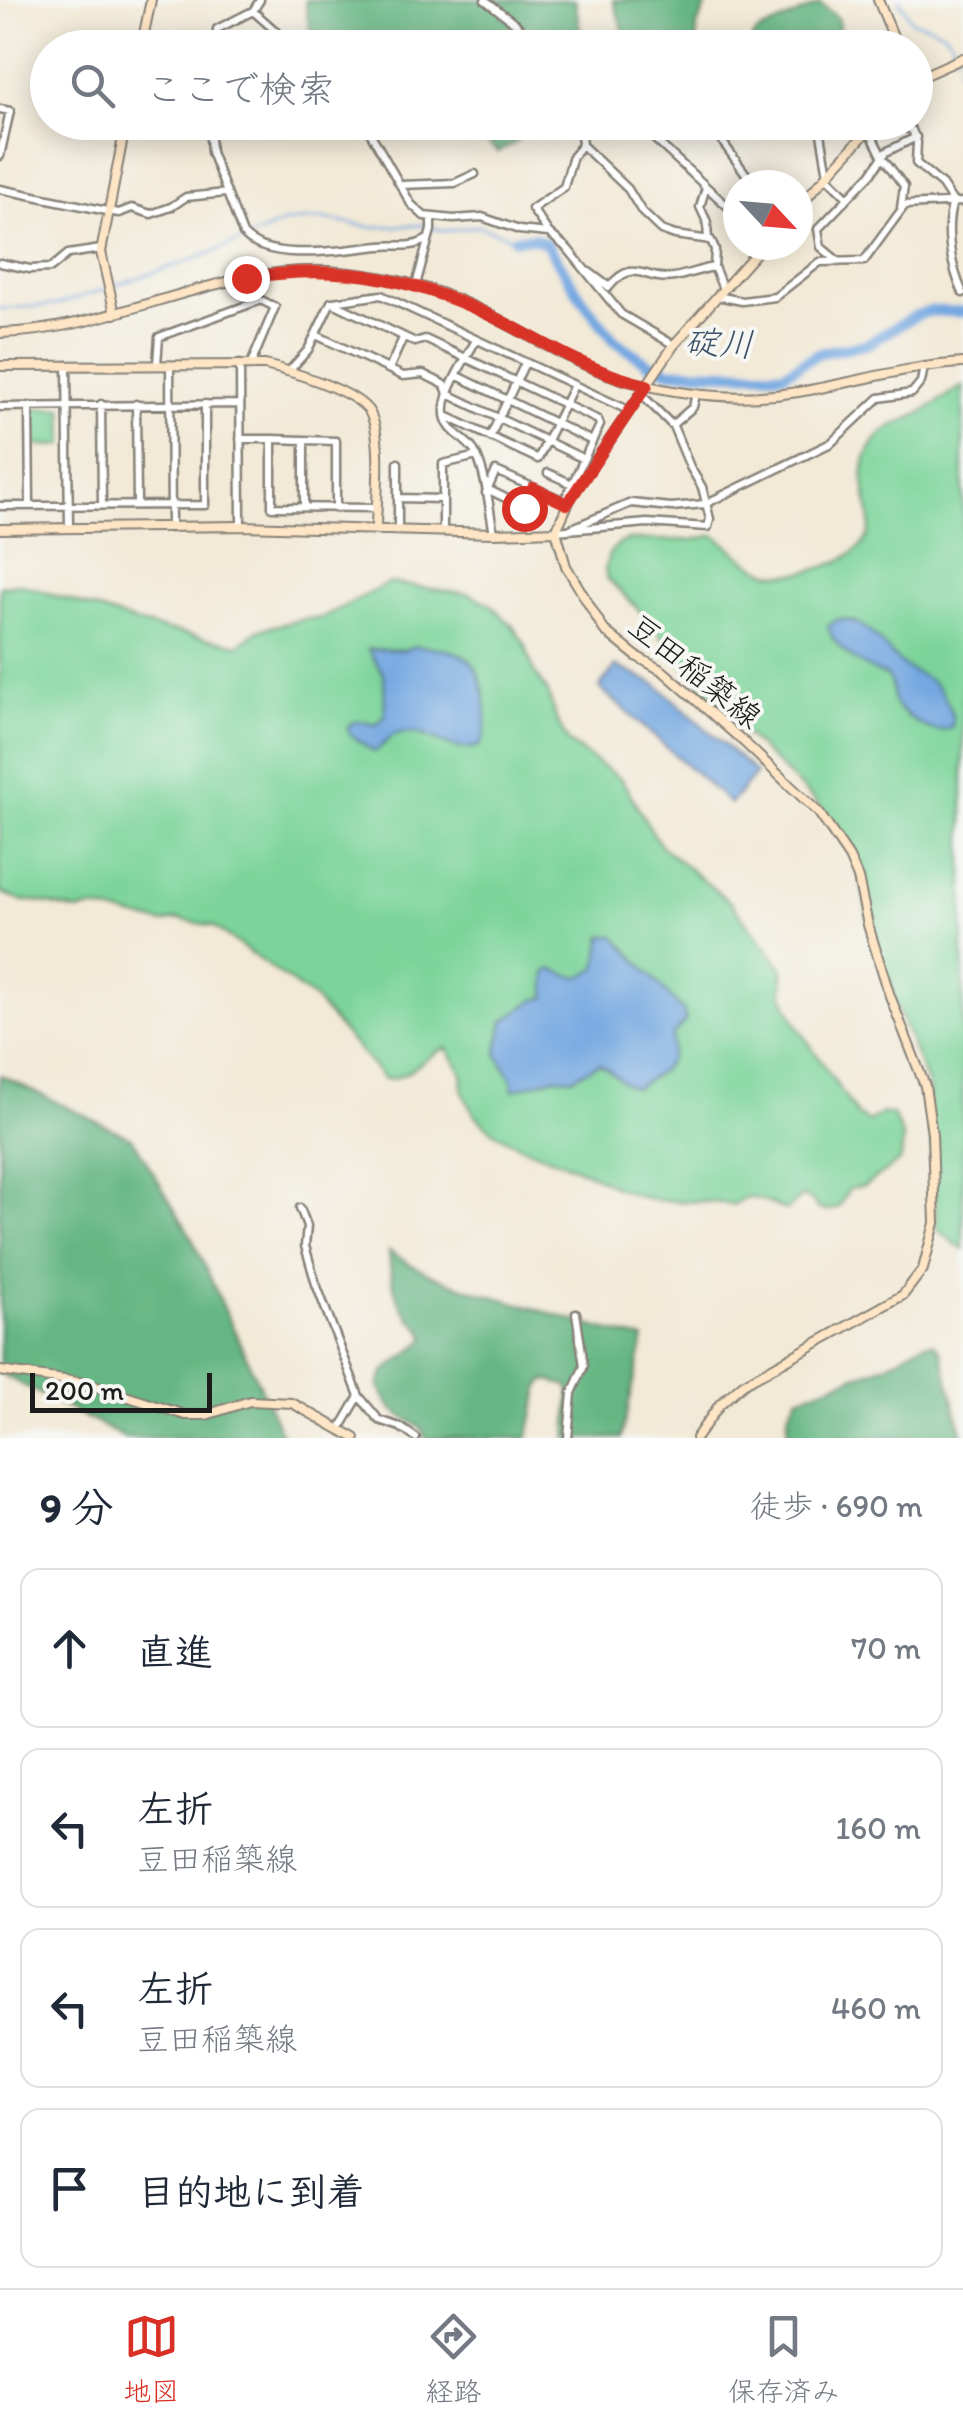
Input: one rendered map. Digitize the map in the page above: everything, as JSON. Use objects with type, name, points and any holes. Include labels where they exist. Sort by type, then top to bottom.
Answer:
[{"type":"street","points":[[145,30],[151,0]]},
{"type":"street","points":[[218,30],[222,24],[253,11],[260,0]]},
{"type":"street","points":[[484,0],[522,30]]},
{"type":"street","points":[[878,0],[890,30]]},
{"type":"street","points":[[253,11],[275,30]]},
{"type":"street","points":[[933,71],[963,58]]},
{"type":"street","points":[[0,108],[10,110],[0,156]]},
{"type":"street","points":[[116,314],[101,250],[122,140]]},
{"type":"street","points":[[210,140],[211,152],[243,234],[254,244],[327,254],[417,245],[426,240]]},
{"type":"street","points":[[374,140],[416,209],[431,218],[482,217],[520,230],[549,233]]},
{"type":"street","points":[[581,140],[662,230],[714,244],[719,292]]},
{"type":"street","points":[[655,140],[723,202]]},
{"type":"street","points":[[721,140],[743,170]]},
{"type":"street","points":[[822,140],[827,175],[846,196]]},
{"type":"street","points":[[813,190],[859,140]]},
{"type":"street","points":[[719,292],[742,301],[775,297],[820,262],[864,262],[870,257],[901,209],[904,186],[882,157],[877,140]]},
{"type":"street","points":[[840,262],[821,247],[817,232],[882,157],[912,140]]},
{"type":"street","points":[[916,140],[916,163],[942,185],[954,202]]},
{"type":"street","points":[[582,145],[573,156],[564,187],[532,210],[623,316],[674,345]]},
{"type":"street","points":[[400,185],[456,183],[475,174]]},
{"type":"street","points":[[706,187],[700,207],[707,222],[708,240]]},
{"type":"street","points":[[0,188],[107,212],[132,208],[151,214],[171,208],[186,197],[226,193]]},
{"type":"street","points":[[901,209],[915,202],[963,202]]},
{"type":"street","points":[[954,202],[950,213],[951,249],[963,293]]},
{"type":"street","points":[[416,285],[431,218]]},
{"type":"street","points":[[0,263],[30,269],[51,268],[68,254],[101,250]]},
{"type":"street","points":[[565,502],[674,345],[748,260]]},
{"type":"street","points":[[584,270],[609,287],[619,274],[631,270],[658,278],[714,268]]},
{"type":"street","points":[[0,333],[75,325],[219,285],[284,272],[356,273],[416,285],[471,306],[597,370],[696,394],[774,396],[924,366],[963,363]]},
{"type":"street","points":[[331,302],[381,295],[630,411]]},
{"type":"street","points":[[157,364],[159,337],[261,300],[275,307],[251,364]]},
{"type":"street","points":[[289,371],[308,350],[331,302]]},
{"type":"street","points":[[331,302],[403,338],[414,342],[424,339],[467,358],[600,422],[556,531]]},
{"type":"street","points":[[316,335],[403,376],[428,376],[445,385],[448,424],[477,456],[494,534]]},
{"type":"street","points":[[389,369],[403,338]]},
{"type":"street","points":[[448,394],[476,340]]},
{"type":"street","points":[[490,438],[525,363]]},
{"type":"street","points":[[170,364],[172,528]]},
{"type":"street","points":[[240,364],[241,526]]},
{"type":"street","points":[[0,366],[251,364],[289,371],[356,399],[369,411],[376,440],[376,530]]},
{"type":"street","points":[[67,365],[69,528]]},
{"type":"street","points":[[570,529],[632,504],[705,504],[831,444],[879,398],[912,393],[921,382],[924,366]]},
{"type":"street","points":[[458,376],[592,440]]},
{"type":"street","points":[[446,416],[538,459],[574,385]]},
{"type":"street","points":[[448,394],[584,460]]},
{"type":"street","points":[[0,529],[241,526],[494,534],[676,522],[708,527],[710,518],[702,487],[672,425],[641,394]]},
{"type":"street","points":[[672,425],[692,407],[696,394]]},
{"type":"street","points":[[101,404],[102,505]]},
{"type":"street","points":[[136,404],[138,504]]},
{"type":"street","points":[[0,506],[206,504],[205,404]]},
{"type":"street","points":[[0,407],[240,404]]},
{"type":"street","points":[[29,406],[30,506]]},
{"type":"street","points":[[240,439],[336,441],[336,508]]},
{"type":"street","points":[[272,440],[272,507],[376,508]]},
{"type":"street","points":[[304,440],[304,508]]},
{"type":"street","points":[[443,532],[442,464],[477,456]]},
{"type":"street","points":[[398,463],[398,530]]},
{"type":"street","points":[[486,492],[496,472],[565,502]]},
{"type":"street","points":[[548,473],[572,484]]},
{"type":"street","points":[[486,492],[524,508],[533,488]]},
{"type":"street","points":[[399,498],[441,499]]},
{"type":"street","name":"豆田稲築線","points":[[556,531],[566,566],[604,630],[636,656],[663,671],[745,743],[819,814],[840,841],[858,878],[884,978],[926,1086],[935,1223],[916,1282],[882,1307],[743,1384],[720,1404],[696,1438]]},
{"type":"street","points":[[300,1208],[307,1226],[305,1246],[316,1284],[359,1396],[379,1420],[416,1438]]},
{"type":"street","points":[[568,1438],[572,1393],[584,1366],[576,1314]]},
{"type":"street","points":[[0,1372],[86,1383],[185,1414],[206,1415],[250,1402],[292,1403],[355,1438]]},
{"type":"street","points":[[340,1429],[359,1396]]},
{"type":"green space","points":[[305,0],[575,0],[580,30],[311,30]]},
{"type":"green space","points":[[613,0],[709,0],[697,30],[623,30]]},
{"type":"green space","points":[[820,4],[838,18],[839,30],[762,30]]},
{"type":"green space","points":[[490,140],[518,140],[498,152]]},
{"type":"green space","points":[[963,386],[963,1250],[937,1229],[928,1086],[891,992],[850,848],[820,806],[732,721],[645,616],[607,578],[605,569],[609,554],[628,540],[692,540],[714,535],[749,562],[772,573],[814,570],[845,558],[858,549],[870,527],[864,466],[873,444],[887,429]]},
{"type":"green space","points":[[63,408],[64,445],[31,446],[31,409]]},
{"type":"green space","points":[[389,583],[470,594],[490,604],[512,625],[525,644],[534,672],[548,692],[569,743],[621,779],[661,846],[730,902],[783,969],[783,995],[797,1025],[857,1115],[869,1122],[882,1113],[893,1115],[903,1138],[901,1160],[864,1186],[849,1189],[838,1208],[826,1211],[802,1196],[787,1210],[754,1198],[733,1205],[638,1196],[495,1132],[470,1107],[462,1074],[447,1048],[402,1075],[384,1079],[313,998],[213,926],[178,919],[163,923],[93,908],[78,911],[22,901],[0,892],[0,586],[21,584],[144,625],[239,645],[258,630],[321,618]]},
{"type":"green space","points":[[0,1075],[133,1139],[191,1236],[283,1437],[125,1438],[0,1373]]},
{"type":"green space","points":[[389,1251],[425,1272],[462,1286],[644,1339],[621,1438],[567,1438],[568,1386],[545,1380],[528,1438],[425,1438],[422,1429],[391,1408],[379,1385],[384,1372],[426,1339],[397,1296]]},
{"type":"green space","points":[[925,1343],[934,1343],[941,1351],[963,1438],[795,1438],[788,1433],[788,1414],[798,1397],[886,1365]]},
{"type":"water","points":[[839,619],[869,631],[899,662],[934,684],[949,708],[952,727],[930,729],[897,707],[887,676],[860,663],[836,643],[828,626]]},
{"type":"water","points":[[415,646],[449,650],[474,665],[483,688],[486,715],[479,746],[458,747],[420,734],[400,733],[374,752],[350,734],[347,728],[353,722],[375,725],[385,717],[384,675],[368,649],[404,650]]},
{"type":"water","points":[[616,666],[657,685],[756,773],[730,804],[599,687]]},
{"type":"water","points":[[603,936],[615,936],[683,1011],[686,1020],[672,1036],[668,1063],[635,1088],[599,1064],[572,1078],[555,1077],[513,1090],[512,1079],[497,1054],[504,1021],[546,997],[546,973],[552,969],[575,977],[597,968]]},
{"type":"waterway","points":[[899,0],[912,21],[946,35],[957,56]]},
{"type":"waterway","points":[[959,64],[963,97]]},
{"type":"waterway","points":[[113,286],[201,257],[286,222],[322,219],[371,227],[422,225],[446,231],[479,226],[515,239]]},
{"type":"waterway","name":"碇川","points":[[515,239],[533,238],[546,243],[614,340],[649,364],[670,371],[783,374],[819,353],[867,344],[917,315],[931,311],[963,312]]},
{"type":"waterway","points":[[0,309],[56,305],[106,289]]},
{"type":"route","points":[[246,278],[324,271],[416,285],[471,306],[597,370],[647,385],[567,504],[533,488],[524,508]]}]
